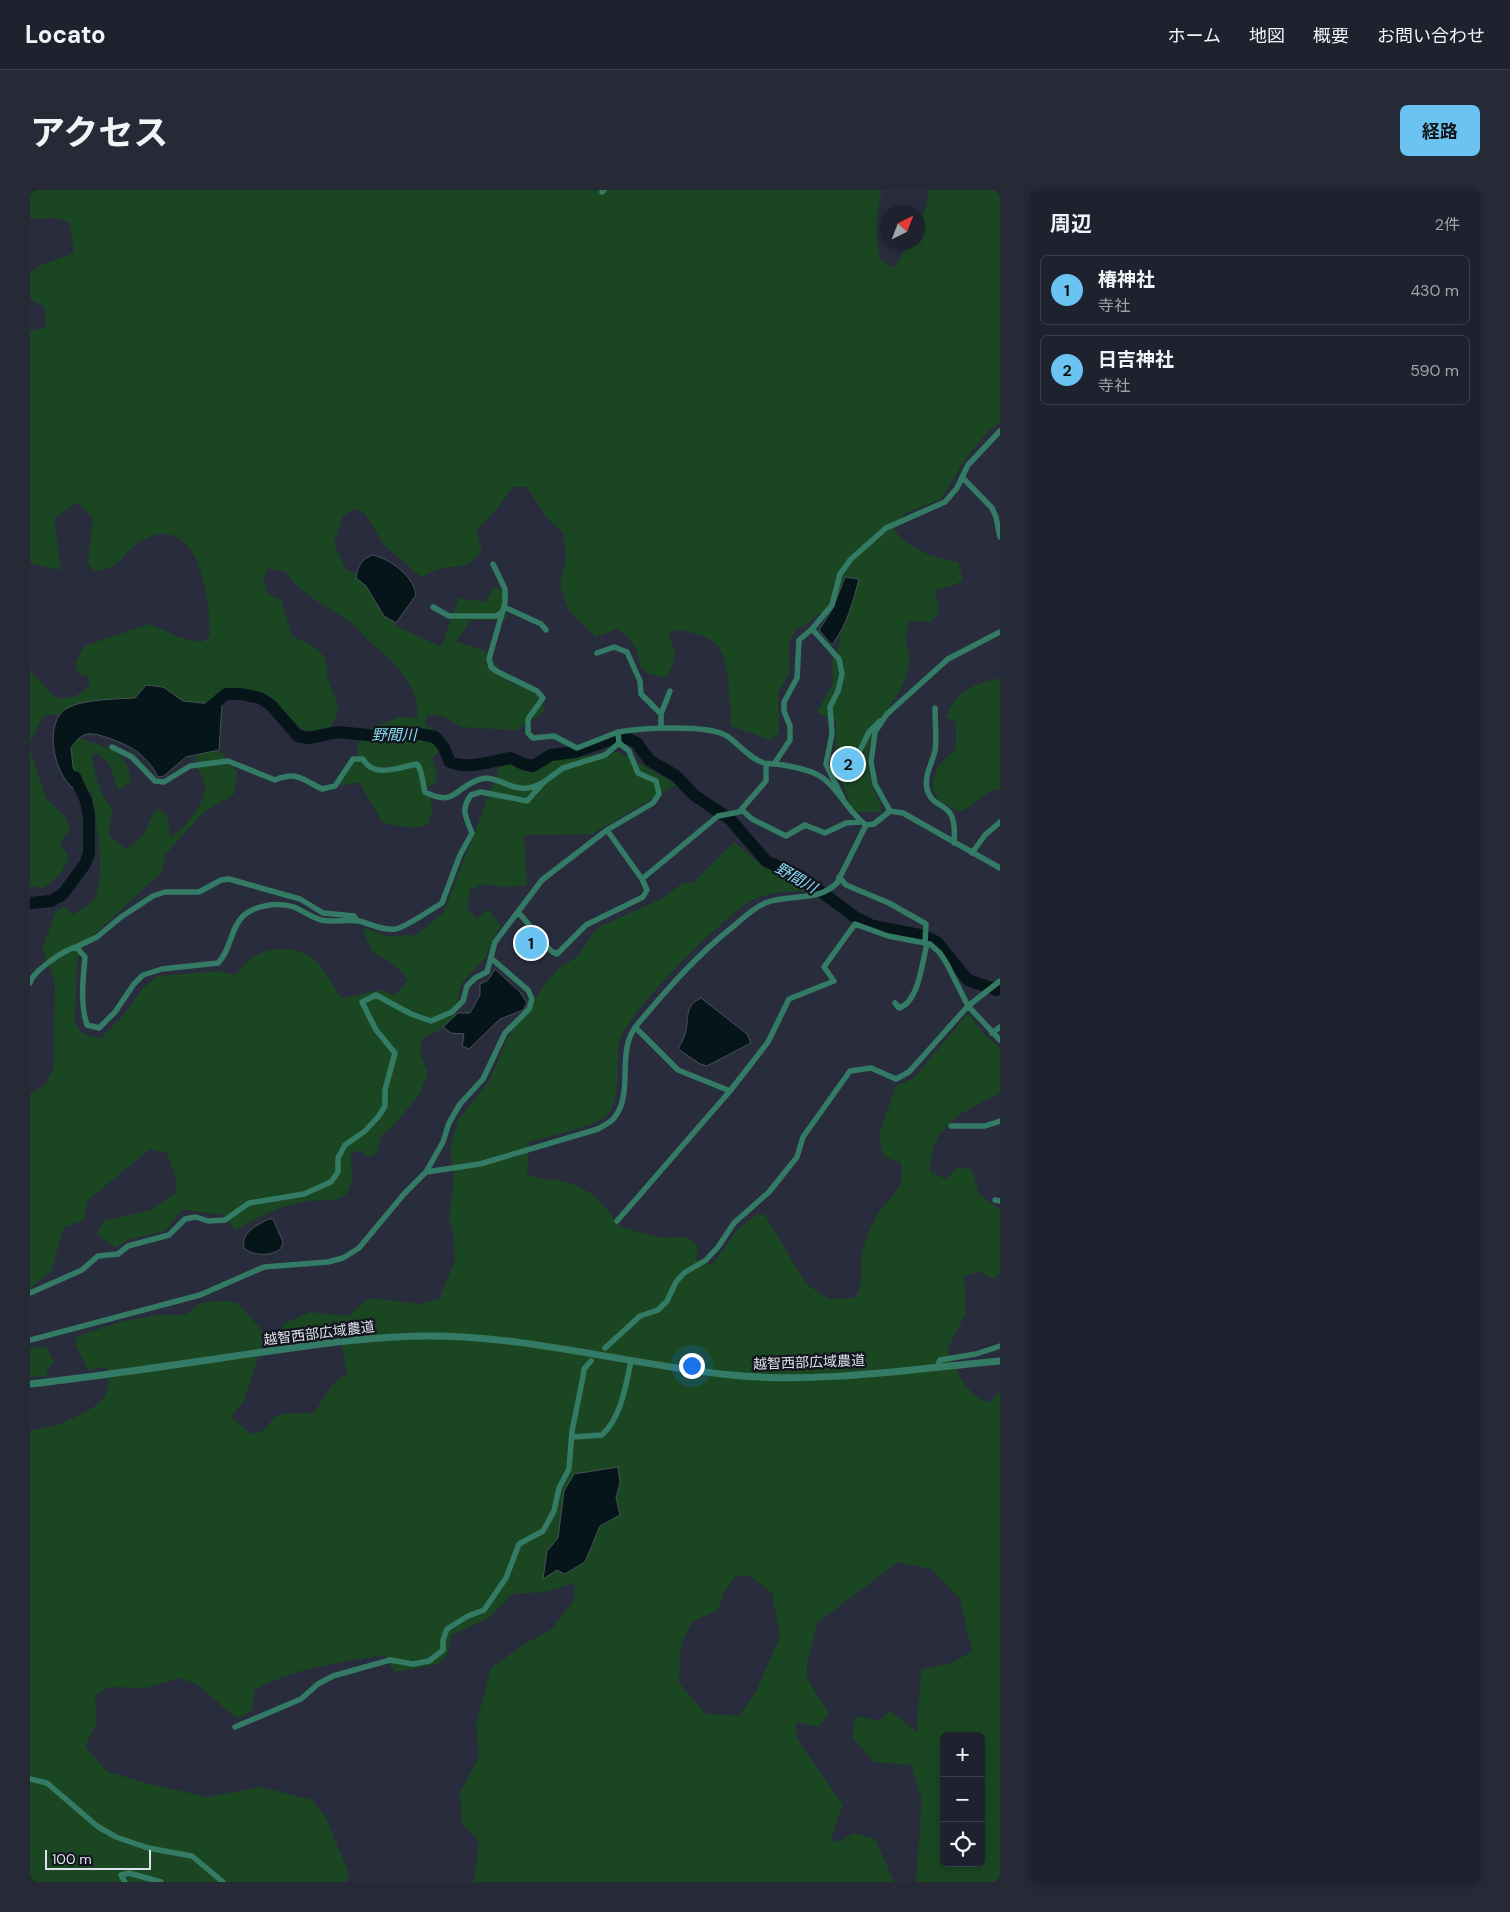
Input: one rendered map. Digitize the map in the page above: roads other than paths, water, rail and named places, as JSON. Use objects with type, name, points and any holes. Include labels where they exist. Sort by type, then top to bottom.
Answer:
[{"type":"street","points":[[774,764],[784,752],[790,740],[790,726],[784,712],[784,702],[797,678],[799,640],[812,629],[832,605],[840,574],[851,559],[886,528],[944,502],[957,488],[968,465],[1000,431]]},
{"type":"street","points":[[962,477],[992,508],[1000,537]]},
{"type":"street","points":[[493,564],[505,589],[503,609],[488,659],[496,671],[537,690],[543,698],[528,719],[528,733],[533,738],[554,736],[577,748],[618,732],[661,728],[717,732],[727,736],[752,757],[766,764],[774,764],[816,774],[844,803],[853,816],[863,824]]},
{"type":"street","points":[[433,606],[449,616],[496,616],[503,609]]},
{"type":"street","points":[[503,609],[541,624],[546,630]]},
{"type":"street","points":[[812,629],[839,659],[842,674],[838,690],[830,707],[832,734],[826,764],[838,786],[844,803]]},
{"type":"street","points":[[858,754],[869,732],[948,659],[1000,632]]},
{"type":"street","points":[[597,653],[614,647],[626,652],[640,681],[641,694],[661,714]]},
{"type":"street","points":[[661,728],[661,714],[670,691]]},
{"type":"street","points":[[935,708],[935,752],[926,778],[927,788],[933,800],[945,806],[951,813],[956,827],[954,843]]},
{"type":"street","points":[[885,718],[875,732],[871,762],[875,784],[890,811]]},
{"type":"street","points":[[30,1293],[82,1270],[98,1256],[118,1254],[128,1246],[169,1235],[185,1219],[196,1217],[208,1221],[225,1220],[249,1203],[304,1194],[331,1182],[338,1172],[338,1158],[345,1145],[365,1131],[385,1106],[385,1090],[396,1053],[376,1030],[362,1002],[376,995],[411,1014],[431,1021],[452,1012],[464,1001],[467,986],[475,978],[487,972],[496,942],[542,880],[607,830],[653,802],[659,794],[656,780],[638,773],[629,751],[619,743],[618,732]]},
{"type":"street","points":[[76,947],[85,957],[83,983],[85,1018],[87,1025],[99,1028],[115,1012],[134,984],[144,975],[162,968],[218,963],[224,957],[233,932],[243,916],[260,907],[278,904],[293,907],[320,920],[338,922],[357,921],[381,928],[397,929],[442,903],[460,855],[472,833],[465,816],[464,804],[471,795],[481,792],[526,801],[544,782],[563,768],[605,755],[619,743]]},
{"type":"street","points":[[112,746],[132,757],[154,781],[164,782],[190,766],[228,761],[275,780],[289,774],[297,775],[322,789],[335,786],[353,759],[363,759],[368,768],[377,771],[417,764],[421,770],[421,781],[425,792],[438,799],[452,797],[470,784],[484,778],[521,788],[527,788],[544,782]]},
{"type":"street","points":[[642,880],[718,816],[742,810],[766,781],[766,764]]},
{"type":"street","points":[[742,810],[752,819],[786,836],[805,825],[825,833],[846,823],[874,824],[890,811],[903,813],[1000,868]]},
{"type":"street","points":[[972,853],[978,842],[1000,822]]},
{"type":"street","points":[[426,1172],[480,1164],[598,1129],[613,1120],[622,1105],[627,1042],[635,1027],[702,952],[750,912],[766,902],[817,895],[830,890],[839,877],[863,824]]},
{"type":"street","points":[[519,913],[551,951],[557,954],[586,925],[643,897],[647,890],[642,880],[607,830]]},
{"type":"street","points":[[839,877],[846,884],[889,903],[926,924],[926,944],[913,998],[905,1006],[899,1008],[895,1003]]},
{"type":"street","points":[[30,984],[36,973],[67,949],[97,937],[121,917],[153,896],[165,892],[199,892],[221,880],[229,879],[300,899],[323,913],[354,916],[357,921]]},
{"type":"street","points":[[617,1221],[730,1091],[768,1042],[788,999],[834,981],[824,967],[855,924],[888,936],[926,944],[940,953],[968,1006],[1000,1040]]},
{"type":"street","points":[[30,1340],[200,1295],[264,1267],[319,1263],[344,1258],[359,1248],[372,1235],[404,1194],[426,1172],[443,1142],[460,1104],[483,1079],[505,1033],[529,1009],[532,999],[528,990],[492,960]]},
{"type":"street","points":[[605,1348],[640,1316],[658,1310],[667,1301],[676,1282],[684,1273],[706,1260],[718,1247],[734,1222],[769,1192],[797,1156],[803,1137],[850,1071],[860,1068],[871,1068],[896,1079],[909,1072],[968,1006],[1000,981]]},
{"type":"street","points":[[635,1027],[678,1070],[730,1091]]},
{"type":"street","points":[[992,1033],[1000,1027]]},
{"type":"street","points":[[951,1126],[985,1126],[1000,1121]]},
{"type":"street","name":"越智西部広域農道","points":[[30,1384],[366,1338],[431,1336],[521,1342],[631,1361],[723,1374],[777,1378],[820,1377],[1000,1361]]},
{"type":"street","points":[[937,1367],[940,1360],[976,1354],[1000,1346]]},
{"type":"street","points":[[234,1727],[301,1699],[318,1684],[333,1676],[390,1660],[412,1664],[429,1661],[443,1650],[443,1640],[447,1629],[468,1616],[484,1610],[506,1578],[519,1544],[543,1531],[554,1511],[559,1488],[569,1470],[572,1437],[584,1369],[591,1361]]},
{"type":"street","points":[[572,1437],[602,1435],[609,1427],[624,1391],[631,1361]]},
{"type":"street","points":[[30,1779],[47,1783],[97,1826],[116,1837],[148,1848],[192,1856],[223,1882]]},
{"type":"street","points":[[125,1882],[121,1875],[129,1873],[161,1882]]},
{"type":"waterway","name":"野間川","points":[[201,715],[226,694],[241,694],[260,698],[271,705],[298,736],[309,738],[338,732],[378,736],[415,733],[435,737],[443,746],[450,762],[465,765],[511,758],[523,764],[533,766],[551,755],[575,752],[612,739],[627,738],[637,743],[649,760],[676,776],[694,795],[731,820],[766,861],[800,876],[855,917],[873,926],[925,936],[937,942],[968,980],[997,990],[1000,988]]},
{"type":"waterway","name":"野間川","points":[[30,903],[51,901],[63,894],[85,864],[89,853],[89,816],[86,801],[75,777]]},
{"type":"place","name":"日吉神社","points":[[848,764]]},
{"type":"place","name":"椿神社","points":[[531,943]]}]
